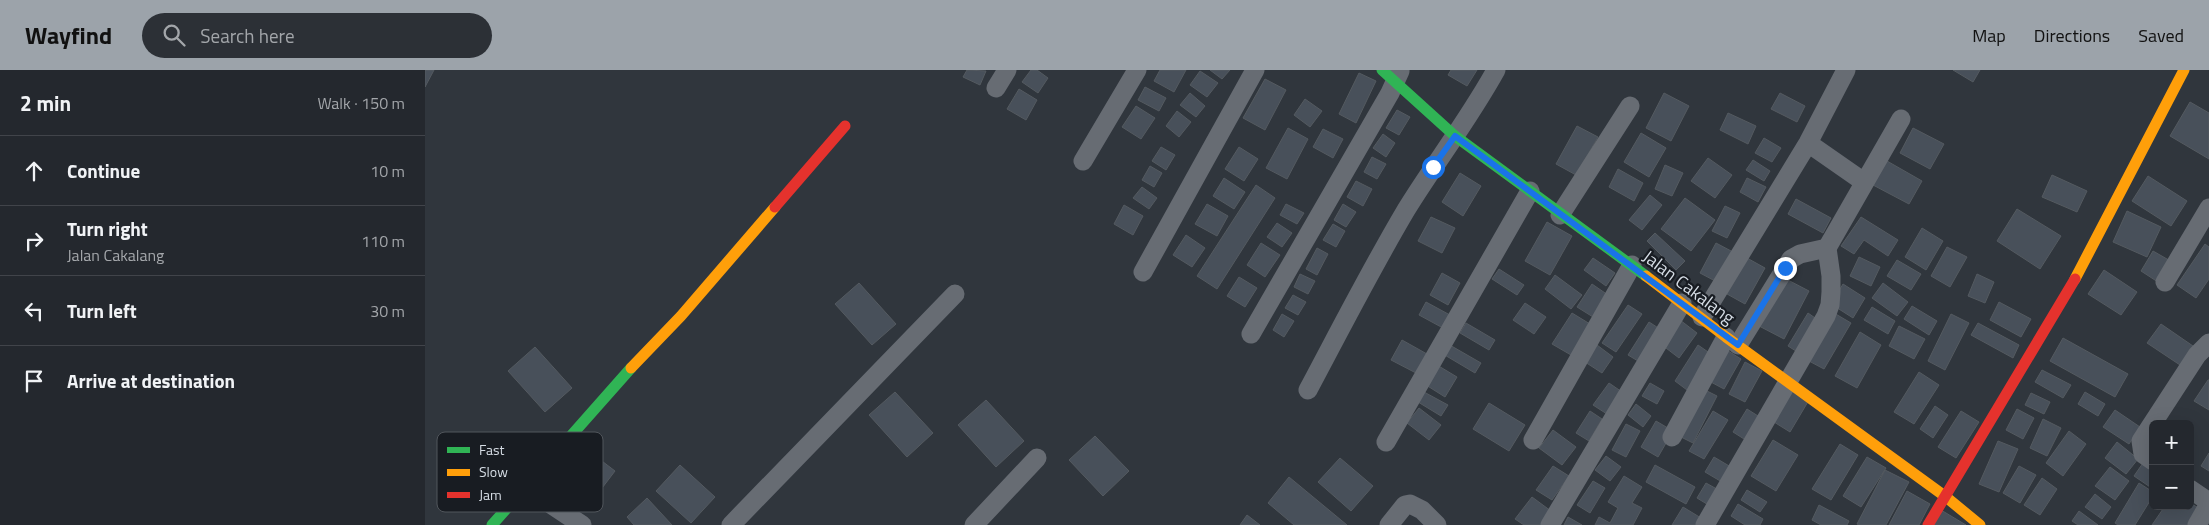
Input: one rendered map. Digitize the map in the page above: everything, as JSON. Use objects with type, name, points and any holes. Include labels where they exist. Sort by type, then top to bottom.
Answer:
[{"type":"street","points":[[996,88],[1007,70]]},
{"type":"street","points":[[1083,161],[1137,70]]},
{"type":"street","points":[[1143,272],[1255,70]]},
{"type":"street","points":[[1308,390],[1405,213],[1476,106],[1495,70]]},
{"type":"street","points":[[1702,317],[1808,143],[1846,70]]},
{"type":"street","points":[[1928,525],[2065,298],[2184,70]]},
{"type":"street","points":[[1251,334],[1390,93],[1392,73]]},
{"type":"street","name":"Jalan Cakalang","points":[[1392,73],[1455,136],[1946,497],[1977,524]]},
{"type":"street","points":[[1560,215],[1631,106]]},
{"type":"street","points":[[1705,525],[1826,316],[1830,305],[1831,276],[1827,248],[1901,119]]},
{"type":"street","points":[[574,432],[624,375],[681,316],[845,126]]},
{"type":"street","points":[[1808,143],[1864,182]]},
{"type":"street","points":[[1386,442],[1530,191]]},
{"type":"street","points":[[2165,282],[2203,234],[2209,208]]},
{"type":"street","points":[[1672,437],[1732,341],[1791,259],[1800,254],[1827,248]]},
{"type":"street","points":[[1533,440],[1631,265]]},
{"type":"street","points":[[731,525],[955,294]]},
{"type":"street","points":[[1550,525],[1682,303]]},
{"type":"street","points":[[2155,420],[2197,355],[2209,343]]},
{"type":"street","points":[[2149,429],[2141,441],[2140,447],[2143,454],[2149,458]]},
{"type":"street","points":[[973,525],[1037,458]]},
{"type":"street","points":[[2194,492],[2209,503],[2197,525]]},
{"type":"street","points":[[1389,525],[1405,505],[1415,505],[1429,515],[1437,525]]},
{"type":"street","points":[[492,525],[503,512]]},
{"type":"street","points":[[562,512],[582,525]]},
{"type":"building","points":[[425,70],[434,70],[425,87]]},
{"type":"building","points":[[967,70],[986,71],[980,85],[963,77]]},
{"type":"building","points":[[1031,70],[1037,70],[1048,78],[1038,93],[1022,82]]},
{"type":"building","points":[[1160,70],[1186,70],[1174,92],[1154,81]]},
{"type":"building","points":[[1210,70],[1230,70],[1222,79]]},
{"type":"building","points":[[1451,70],[1477,70],[1467,86],[1448,75]]},
{"type":"building","points":[[1953,70],[1980,70],[1973,82]]},
{"type":"building","points":[[1200,71],[1218,83],[1207,97],[1190,85]]},
{"type":"building","points":[[1359,73],[1376,81],[1356,123],[1339,114]]},
{"type":"building","points":[[1265,79],[1286,90],[1265,130],[1243,118]]},
{"type":"building","points":[[1145,87],[1166,98],[1159,111],[1138,100]]},
{"type":"building","points":[[1019,89],[1037,100],[1026,120],[1007,109]]},
{"type":"building","points":[[1190,93],[1205,106],[1196,117],[1180,105]]},
{"type":"building","points":[[1664,93],[1689,106],[1671,141],[1646,128]]},
{"type":"building","points":[[1780,93],[1805,106],[1797,122],[1771,109]]},
{"type":"building","points":[[1305,99],[1322,111],[1310,127],[1294,115]]},
{"type":"building","points":[[2190,102],[2209,113],[2209,159],[2170,136]]},
{"type":"building","points":[[1136,106],[1155,118],[1141,139],[1122,127]]},
{"type":"building","points":[[1397,110],[1410,117],[1399,135],[1386,128]]},
{"type":"building","points":[[1177,111],[1191,122],[1179,137],[1166,126]]},
{"type":"building","points":[[1728,113],[1756,126],[1748,144],[1720,130]]},
{"type":"building","points":[[1577,126],[1598,137],[1576,175],[1556,164]]},
{"type":"building","points":[[1288,128],[1308,139],[1287,179],[1266,168]]},
{"type":"building","points":[[1913,128],[1944,144],[1930,169],[1900,153]]},
{"type":"building","points":[[1323,129],[1343,139],[1333,158],[1313,147]]},
{"type":"building","points":[[1641,133],[1666,148],[1649,177],[1624,162]]},
{"type":"building","points":[[1383,134],[1395,143],[1386,157],[1373,148]]},
{"type":"building","points":[[1764,138],[1781,148],[1772,162],[1755,153]]},
{"type":"building","points":[[1161,147],[1175,155],[1166,170],[1152,161]]},
{"type":"building","points":[[1239,147],[1258,159],[1244,181],[1225,169]]},
{"type":"building","points":[[1372,157],[1386,164],[1377,179],[1364,172]]},
{"type":"building","points":[[1708,158],[1732,175],[1715,198],[1691,181]]},
{"type":"building","points":[[1753,160],[1770,171],[1764,181],[1746,170]]},
{"type":"building","points":[[1887,161],[1922,181],[1909,204],[1873,185]]},
{"type":"building","points":[[1665,165],[1683,173],[1672,196],[1655,189]]},
{"type":"building","points":[[1150,166],[1162,173],[1154,187],[1142,180]]},
{"type":"building","points":[[1618,169],[1643,183],[1634,201],[1609,187]]},
{"type":"building","points":[[1460,173],[1481,186],[1463,216],[1442,202]]},
{"type":"building","points":[[2052,175],[2087,191],[2077,212],[2042,197]]},
{"type":"building","points":[[2148,176],[2187,201],[2171,226],[2132,201]]},
{"type":"building","points":[[1224,178],[1245,192],[1234,209],[1213,196]]},
{"type":"building","points":[[1747,178],[1766,187],[1758,202],[1740,192]]},
{"type":"building","points":[[1356,181],[1372,189],[1363,206],[1347,197]]},
{"type":"building","points":[[1256,185],[1275,198],[1217,289],[1197,276]]},
{"type":"building","points":[[1142,187],[1157,198],[1149,209],[1133,198]]},
{"type":"building","points":[[1650,195],[1662,205],[1642,230],[1629,220]]},
{"type":"building","points":[[1685,198],[1715,220],[1691,251],[1661,229]]},
{"type":"building","points":[[1796,199],[1831,218],[1823,233],[1788,214]]},
{"type":"building","points":[[1207,204],[1228,216],[1217,236],[1195,224]]},
{"type":"building","points":[[1286,204],[1304,213],[1297,224],[1280,215]]},
{"type":"building","points":[[1343,204],[1356,212],[1346,227],[1334,220]]},
{"type":"building","points":[[1124,205],[1143,216],[1133,235],[1114,224]]},
{"type":"building","points":[[1725,206],[1740,213],[1727,238],[1712,231]]},
{"type":"building","points":[[2017,209],[2061,236],[2040,269],[1997,241]]},
{"type":"building","points":[[2127,211],[2161,227],[2147,257],[2113,242]]},
{"type":"building","points":[[1431,217],[1455,228],[1442,253],[1418,241]]},
{"type":"building","points":[[1861,217],[1898,240],[1888,256],[1864,240],[1854,254],[1841,246]]},
{"type":"building","points":[[1547,222],[1572,236],[1550,275],[1525,261]]},
{"type":"building","points":[[1277,223],[1292,233],[1282,247],[1267,237]]},
{"type":"building","points":[[1333,224],[1345,231],[1336,247],[1323,240]]},
{"type":"building","points":[[1922,228],[1943,241],[1926,270],[1905,257]]},
{"type":"building","points":[[1655,233],[1685,261],[1676,270],[1647,241]]},
{"type":"building","points":[[1186,235],[1205,248],[1192,267],[1173,255]]},
{"type":"building","points":[[1261,243],[1280,255],[1265,277],[1247,265]]},
{"type":"building","points":[[1716,243],[1733,252],[1717,282],[1700,273]]},
{"type":"building","points":[[2205,244],[2209,247],[2209,279],[2196,298],[2177,285]]},
{"type":"building","points":[[1947,247],[1967,257],[1950,287],[1931,276]]},
{"type":"building","points":[[1317,248],[1328,254],[1317,275],[1306,269]]},
{"type":"building","points":[[2153,251],[2174,263],[2161,284],[2141,271]]},
{"type":"building","points":[[1859,257],[1880,267],[1871,286],[1850,276]]},
{"type":"building","points":[[1593,258],[1615,273],[1606,286],[1584,270]]},
{"type":"building","points":[[1747,258],[1765,268],[1745,304],[1727,294]]},
{"type":"building","points":[[1897,260],[1921,274],[1911,290],[1887,276]]},
{"type":"building","points":[[1499,269],[1524,285],[1517,295],[1492,279]]},
{"type":"building","points":[[2104,270],[2137,292],[2121,315],[2088,294]]},
{"type":"building","points":[[1442,273],[1460,283],[1448,305],[1430,295]]},
{"type":"building","points":[[1300,274],[1315,281],[1308,294],[1294,287]]},
{"type":"building","points":[[1977,274],[1994,282],[1985,303],[1968,296]]},
{"type":"building","points":[[1555,275],[1582,295],[1571,309],[1545,289]]},
{"type":"building","points":[[1239,277],[1257,288],[1245,307],[1227,296]]},
{"type":"building","points":[[1784,278],[1809,291],[1784,339],[1759,326]]},
{"type":"building","points":[[859,283],[896,324],[872,345],[835,304]]},
{"type":"building","points":[[1883,283],[1908,302],[1897,316],[1872,298]]},
{"type":"building","points":[[1592,284],[1608,295],[1593,317],[1577,307]]},
{"type":"building","points":[[1843,284],[1865,298],[1853,318],[1831,304]]},
{"type":"building","points":[[1293,295],[1306,302],[1298,315],[1285,308]]},
{"type":"building","points":[[1426,302],[1450,315],[1443,328],[1419,315]]},
{"type":"building","points":[[1999,302],[2031,319],[2021,337],[1990,320]]},
{"type":"building","points":[[1525,303],[1546,317],[1534,334],[1513,320]]},
{"type":"building","points":[[1628,305],[1642,314],[1616,352],[1602,343]]},
{"type":"building","points":[[1912,306],[1937,321],[1929,335],[1904,319]]},
{"type":"building","points":[[1872,307],[1895,321],[1888,334],[1864,320]]},
{"type":"building","points":[[1572,313],[1590,324],[1571,355],[1552,344]]},
{"type":"building","points":[[1808,313],[1818,320],[1799,353],[1788,346]]},
{"type":"building","points":[[1834,313],[1851,323],[1824,369],[1807,360]]},
{"type":"building","points":[[1282,314],[1294,321],[1284,337],[1273,330]]},
{"type":"building","points":[[1951,314],[1969,323],[1945,370],[1928,361]]},
{"type":"building","points":[[1680,320],[1697,333],[1679,358],[1662,345]]},
{"type":"building","points":[[1649,322],[1663,331],[1643,364],[1628,355]]},
{"type":"building","points":[[1466,323],[1495,340],[1489,350],[1460,333]]},
{"type":"building","points":[[1978,323],[2019,345],[2013,358],[1971,335]]},
{"type":"building","points":[[2161,324],[2193,346],[2180,365],[2147,343]]},
{"type":"building","points":[[1899,326],[1925,339],[1914,359],[1889,346]]},
{"type":"building","points":[[1860,332],[1881,345],[1857,388],[1835,376]]},
{"type":"building","points":[[2063,338],[2128,374],[2115,397],[2050,361]]},
{"type":"building","points":[[1402,340],[1427,354],[1416,373],[1391,360]]},
{"type":"building","points":[[1448,344],[1481,363],[1475,373],[1443,354]]},
{"type":"building","points":[[1597,345],[1613,357],[1602,373],[1585,362]]},
{"type":"building","points":[[1698,345],[1711,354],[1687,390],[1675,381]]},
{"type":"building","points":[[535,347],[572,388],[545,412],[508,371]]},
{"type":"building","points":[[1725,349],[1741,359],[1724,389],[1707,380]]},
{"type":"building","points":[[1745,362],[1762,371],[1745,402],[1729,394]]},
{"type":"building","points":[[1437,365],[1457,377],[1445,397],[1426,385]]},
{"type":"building","points":[[2042,370],[2071,385],[2063,398],[2035,382]]},
{"type":"building","points":[[1919,372],[1939,385],[1914,424],[1894,412]]},
{"type":"building","points":[[2209,380],[2209,410],[2194,401]]},
{"type":"building","points":[[1609,383],[1625,394],[1610,416],[1593,405]]},
{"type":"building","points":[[1650,383],[1664,391],[1657,404],[1642,396]]},
{"type":"building","points":[[1703,389],[1717,396],[1693,443],[1679,436]]},
{"type":"building","points":[[1793,390],[1809,400],[1790,432],[1774,422]]},
{"type":"building","points":[[895,392],[933,433],[907,457],[869,415]]},
{"type":"building","points":[[1424,392],[1448,405],[1441,416],[1418,402]]},
{"type":"building","points":[[2085,392],[2105,404],[2098,416],[2078,404]]},
{"type":"building","points":[[2031,393],[2050,402],[2044,414],[2025,405]]},
{"type":"building","points":[[986,400],[1024,441],[996,467],[958,425]]},
{"type":"building","points":[[1489,403],[1525,425],[1509,451],[1473,429]]},
{"type":"building","points":[[1636,404],[1651,416],[1643,427],[1628,415]]},
{"type":"building","points":[[1935,406],[1948,415],[1933,438],[1920,429]]},
{"type":"building","points":[[1419,408],[1441,425],[1429,440],[1407,423]]},
{"type":"building","points":[[1747,409],[1766,421],[1752,444],[1733,432]]},
{"type":"building","points":[[2017,409],[2034,418],[2023,439],[2006,430]]},
{"type":"building","points":[[2115,410],[2140,427],[2129,444],[2103,427]]},
{"type":"building","points":[[1590,411],[1602,419],[1589,441],[1576,433]]},
{"type":"building","points":[[1713,411],[1728,420],[1704,459],[1689,451]]},
{"type":"building","points":[[1961,411],[1979,422],[1956,458],[1938,447]]},
{"type":"building","points":[[2043,419],[2061,428],[2047,456],[2030,448]]},
{"type":"building","points":[[1656,421],[1673,431],[1658,457],[1641,447]]},
{"type":"building","points":[[1626,424],[1640,431],[1626,457],[1612,450]]},
{"type":"building","points":[[1553,430],[1576,447],[1562,465],[1539,448]]},
{"type":"building","points":[[2069,431],[2086,444],[2063,476],[2046,463]]},
{"type":"building","points":[[1095,436],[1129,471],[1103,496],[1069,460]]},
{"type":"building","points":[[1773,440],[1798,455],[1776,491],[1751,476]]},
{"type":"building","points":[[1998,441],[2018,449],[1999,492],[1979,484]]},
{"type":"building","points":[[2117,442],[2138,459],[2126,474],[2105,458]]},
{"type":"building","points":[[1840,444],[1858,455],[1831,500],[1812,489]]},
{"type":"building","points":[[2209,453],[2209,471],[2201,466]]},
{"type":"building","points":[[1606,456],[1621,467],[1610,481],[1595,470]]},
{"type":"building","points":[[1714,457],[1736,470],[1727,485],[1705,472]]},
{"type":"building","points":[[1867,457],[1886,468],[1861,507],[1843,496]]},
{"type":"building","points":[[1340,458],[1373,486],[1351,511],[1318,482]]},
{"type":"building","points":[[2145,460],[2149,462],[2149,486],[2134,476]]},
{"type":"building","points":[[603,462],[615,471],[603,487]]},
{"type":"building","points":[[680,465],[715,497],[691,523],[656,491]]},
{"type":"building","points":[[1655,465],[1695,487],[1686,504],[1646,482]]},
{"type":"building","points":[[1553,466],[1569,476],[1552,500],[1536,490]]},
{"type":"building","points":[[2019,466],[2036,475],[2020,503],[2003,493]]},
{"type":"building","points":[[2110,467],[2129,481],[2115,500],[2095,486]]},
{"type":"building","points":[[1885,470],[1909,482],[1886,525],[1859,525],[1857,524]]},
{"type":"building","points":[[1624,476],[1642,487],[1632,503],[1642,508],[1633,525],[1595,525],[1599,517],[1610,523],[1618,508],[1608,502]]},
{"type":"building","points":[[1289,477],[1347,525],[1294,525],[1268,503]]},
{"type":"building","points":[[2042,478],[2057,489],[2040,515],[2024,505]]},
{"type":"building","points":[[1593,481],[1605,488],[1590,513],[1577,505]]},
{"type":"building","points":[[1706,483],[1724,493],[1715,509],[1697,498]]},
{"type":"building","points":[[2139,483],[2149,489],[2149,502],[2135,525],[2118,525],[2115,523]]},
{"type":"building","points":[[1747,490],[1767,502],[1760,512],[1741,500]]},
{"type":"building","points":[[1907,491],[1930,504],[1919,525],[1889,525]]},
{"type":"building","points":[[2095,494],[2111,507],[2102,519],[2085,507]]},
{"type":"building","points":[[1532,497],[1551,511],[1541,525],[1524,525],[1515,519]]},
{"type":"building","points":[[647,498],[672,525],[634,525],[627,517]]},
{"type":"building","points":[[1738,504],[1763,519],[1760,525],[1745,525],[1731,516]]},
{"type":"building","points":[[1819,505],[1849,521],[1847,525],[1821,525],[1812,520]]},
{"type":"building","points":[[2194,505],[2202,510],[2192,525],[2152,525],[2162,510],[2194,510]]},
{"type":"building","points":[[1683,507],[1706,521],[1704,525],[1672,525]]},
{"type":"building","points":[[1941,510],[1966,525],[1932,525]]},
{"type":"building","points":[[2079,511],[2098,525],[2078,525],[2072,521]]},
{"type":"building","points":[[1247,515],[1260,525],[1240,525]]},
{"type":"building","points":[[1568,517],[1582,525],[1564,525]]},
{"type":"traffic: fast","points":[[1382,70],[1455,136],[1646,276]]},
{"type":"traffic: fast","points":[[574,432],[631,368]]},
{"type":"traffic: fast","points":[[492,525],[504,512]]},
{"type":"traffic: slow","points":[[2075,279],[2184,70]]},
{"type":"traffic: slow","points":[[631,368],[681,316],[775,207]]},
{"type":"traffic: slow","points":[[1646,276],[1726,337],[1946,497],[1980,525]]},
{"type":"traffic: jam","points":[[775,207],[845,126]]},
{"type":"traffic: jam","points":[[1928,525],[2075,279]]},
{"type":"route","points":[[1433,167],[1455,136],[1738,345],[1785,268]]}]
